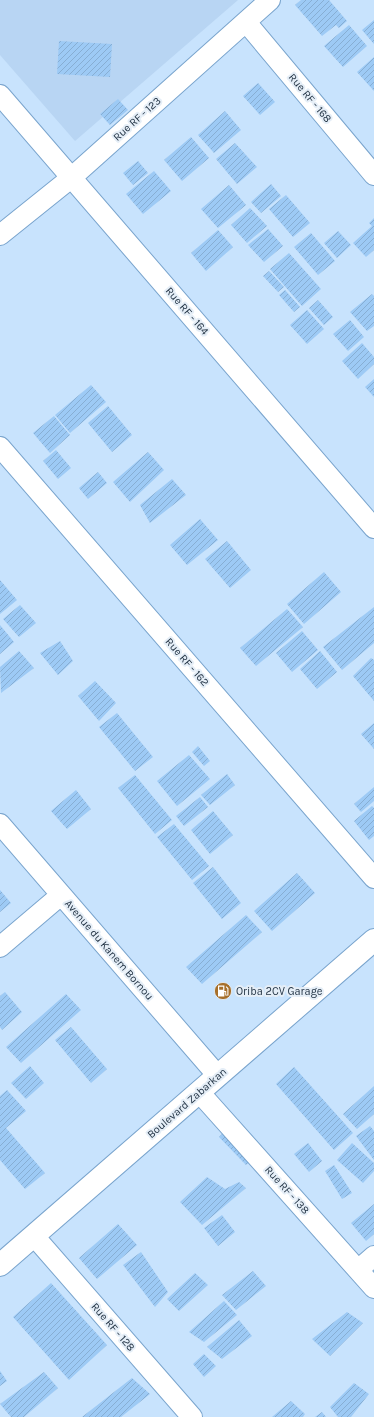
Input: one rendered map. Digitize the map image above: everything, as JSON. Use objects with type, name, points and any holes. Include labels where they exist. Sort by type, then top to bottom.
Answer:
[{"type":"street","name":"Rue RF - 123","points":[[0,235],[71,178],[270,0]]},
{"type":"street","name":"Rue RF - 168","points":[[246,22],[374,175]]},
{"type":"street","name":"Rue RF - 164","points":[[0,95],[374,528]]},
{"type":"street","name":"Rue RF - 162","points":[[0,447],[374,878]]},
{"type":"street","name":"Avenue du Kanem Bornou","points":[[0,824],[218,1076]]},
{"type":"street","points":[[0,947],[61,895]]},
{"type":"street","name":"Boulevard Zabarkan","points":[[0,1265],[374,940]]},
{"type":"street","name":"Rue RF - 138","points":[[199,1092],[374,1288]]},
{"type":"street","name":"Rue RF - 128","points":[[34,1236],[192,1417]]},
{"type":"street","points":[[358,1270],[374,1256]]},
{"type":"shaded area","points":[[0,0],[238,0],[75,141],[0,55]]},
{"type":"building","points":[[301,0],[329,0],[347,21],[339,28],[336,25],[322,36],[295,5]]},
{"type":"building","points":[[374,20],[374,44],[362,30]]},
{"type":"building","points":[[349,25],[367,46],[343,67],[324,46]]},
{"type":"building","points":[[59,41],[112,44],[110,77],[57,74]]},
{"type":"building","points":[[374,57],[374,91],[357,72]]},
{"type":"building","points":[[258,83],[275,102],[260,115],[243,96]]},
{"type":"building","points":[[118,99],[128,110],[110,125],[100,114]]},
{"type":"building","points":[[225,111],[241,130],[214,153],[198,135]]},
{"type":"building","points":[[191,137],[209,158],[182,181],[164,160]]},
{"type":"building","points":[[235,143],[257,167],[237,184],[216,159]]},
{"type":"building","points":[[138,161],[148,173],[133,185],[123,173]]},
{"type":"building","points":[[154,171],[171,191],[143,214],[126,194]]},
{"type":"building","points":[[271,184],[281,196],[261,213],[251,202]]},
{"type":"building","points":[[229,185],[246,205],[218,228],[201,209]]},
{"type":"building","points":[[286,195],[310,223],[293,237],[269,209]]},
{"type":"building","points":[[250,208],[267,226],[247,243],[231,225]]},
{"type":"building","points":[[374,218],[374,250],[366,257],[353,243],[372,226],[369,223]]},
{"type":"building","points":[[268,229],[283,246],[264,262],[248,245]]},
{"type":"building","points":[[218,230],[233,247],[206,271],[191,253]]},
{"type":"building","points":[[338,231],[351,245],[337,258],[324,243]]},
{"type":"building","points":[[311,233],[335,261],[318,275],[294,247]]},
{"type":"building","points":[[289,253],[321,289],[302,306],[270,269]]},
{"type":"building","points":[[269,271],[284,287],[278,292],[263,276]]},
{"type":"building","points":[[285,290],[300,307],[294,312],[279,295]]},
{"type":"building","points":[[372,294],[374,296],[374,326],[367,331],[350,312]]},
{"type":"building","points":[[318,300],[333,317],[324,325],[309,308]]},
{"type":"building","points":[[307,310],[324,329],[307,344],[290,325]]},
{"type":"building","points":[[350,320],[364,337],[348,351],[333,334]]},
{"type":"building","points":[[362,343],[374,357],[374,364],[358,379],[342,361]]},
{"type":"building","points":[[374,379],[374,397],[365,387]]},
{"type":"building","points":[[91,385],[106,402],[70,433],[55,415]]},
{"type":"building","points":[[108,406],[132,435],[112,452],[88,423]]},
{"type":"building","points":[[54,416],[70,435],[50,453],[33,433]]},
{"type":"building","points":[[56,450],[71,468],[58,479],[43,461]]},
{"type":"building","points":[[148,452],[164,470],[130,502],[113,482]]},
{"type":"building","points":[[98,472],[107,483],[88,499],[79,488]]},
{"type":"building","points":[[172,479],[186,495],[150,523],[140,505]]},
{"type":"building","points":[[200,519],[218,540],[187,565],[170,545]]},
{"type":"building","points":[[227,541],[251,570],[230,588],[205,559]]},
{"type":"building","points":[[324,572],[341,592],[304,624],[287,604]]},
{"type":"building","points":[[0,580],[17,600],[0,614]]},
{"type":"building","points":[[20,605],[36,623],[19,637],[3,619]]},
{"type":"building","points":[[374,607],[374,643],[342,670],[323,647]]},
{"type":"building","points":[[287,609],[303,627],[256,666],[240,648]]},
{"type":"building","points":[[0,625],[14,642],[0,654]]},
{"type":"building","points":[[302,631],[318,650],[292,672],[276,653]]},
{"type":"building","points":[[60,641],[73,661],[58,675],[40,653]]},
{"type":"building","points":[[19,651],[34,668],[1,693],[0,667]]},
{"type":"building","points":[[320,651],[337,672],[317,689],[300,669]]},
{"type":"building","points":[[371,658],[374,660],[374,701],[353,676]]},
{"type":"building","points":[[95,681],[116,703],[99,721],[78,696]]},
{"type":"building","points":[[117,713],[153,757],[135,771],[99,727]]},
{"type":"building","points":[[374,723],[374,749],[361,734]]},
{"type":"building","points":[[198,746],[210,761],[204,766],[192,752]]},
{"type":"building","points":[[189,755],[210,779],[177,806],[157,781]]},
{"type":"building","points":[[227,774],[235,785],[210,805],[201,795]]},
{"type":"building","points":[[135,775],[172,820],[155,834],[118,788]]},
{"type":"building","points":[[374,787],[374,801],[361,812],[354,804]]},
{"type":"building","points":[[76,790],[91,809],[67,829],[51,811]]},
{"type":"building","points":[[200,797],[208,807],[184,826],[176,816]]},
{"type":"building","points":[[372,806],[374,808],[374,836],[369,840],[354,821]]},
{"type":"building","points":[[213,811],[233,835],[210,854],[191,830]]},
{"type":"building","points":[[174,824],[209,866],[192,880],[157,837]]},
{"type":"building","points":[[213,867],[241,903],[222,919],[193,883]]},
{"type":"building","points":[[297,873],[315,893],[272,931],[254,911]]},
{"type":"building","points":[[0,890],[11,903],[0,912]]},
{"type":"building","points":[[246,915],[262,932],[202,984],[186,967]]},
{"type":"building","points":[[5,992],[22,1012],[2,1030],[0,1027],[0,996]]},
{"type":"building","points":[[66,994],[81,1010],[21,1063],[6,1047]]},
{"type":"building","points":[[71,1027],[107,1069],[91,1083],[55,1040]]},
{"type":"building","points":[[30,1066],[44,1083],[26,1099],[11,1083]]},
{"type":"building","points":[[294,1067],[353,1133],[334,1150],[276,1084]]},
{"type":"building","points":[[374,1086],[374,1114],[357,1129],[343,1114]]},
{"type":"building","points":[[7,1090],[26,1111],[6,1128],[45,1173],[25,1189],[0,1160],[0,1096]]},
{"type":"building","points":[[370,1126],[374,1131],[374,1160],[356,1136]]},
{"type":"building","points":[[223,1133],[251,1161],[246,1165],[219,1137]]},
{"type":"building","points":[[308,1143],[322,1161],[309,1172],[294,1154]]},
{"type":"building","points":[[352,1143],[374,1163],[374,1171],[363,1183],[337,1160]]},
{"type":"building","points":[[334,1165],[352,1193],[342,1199],[325,1171]]},
{"type":"building","points":[[207,1177],[225,1189],[239,1182],[246,1188],[202,1225],[180,1202]]},
{"type":"building","points":[[374,1204],[374,1234],[366,1241],[351,1223]]},
{"type":"building","points":[[222,1215],[235,1232],[218,1246],[204,1228]]},
{"type":"building","points":[[118,1224],[137,1245],[97,1279],[79,1258]]},
{"type":"building","points":[[141,1252],[168,1292],[155,1307],[123,1265]]},
{"type":"building","points":[[253,1271],[266,1286],[236,1310],[222,1295]]},
{"type":"building","points":[[195,1273],[208,1285],[179,1311],[167,1299]]},
{"type":"building","points":[[51,1283],[107,1345],[69,1380],[13,1317]]},
{"type":"building","points":[[224,1301],[237,1315],[204,1342],[189,1332]]},
{"type":"building","points":[[347,1312],[363,1323],[330,1356],[312,1339]]},
{"type":"building","points":[[239,1320],[252,1336],[222,1359],[207,1347]]},
{"type":"building","points":[[204,1354],[216,1366],[204,1377],[193,1364]]},
{"type":"building","points":[[0,1371],[7,1381],[0,1386]]},
{"type":"building","points":[[44,1372],[58,1388],[24,1417],[11,1417],[0,1404]]},
{"type":"building","points":[[132,1378],[150,1394],[121,1417],[82,1417]]},
{"type":"building","points":[[354,1383],[369,1394],[351,1417],[338,1417],[330,1407]]},
{"type":"building","points":[[291,1401],[305,1414],[303,1417],[272,1417]]},
{"type":"building","points":[[322,1412],[326,1417],[315,1417]]},
{"type":"place","name":"Oriba 2CV Garage","points":[[223,991]]}]
